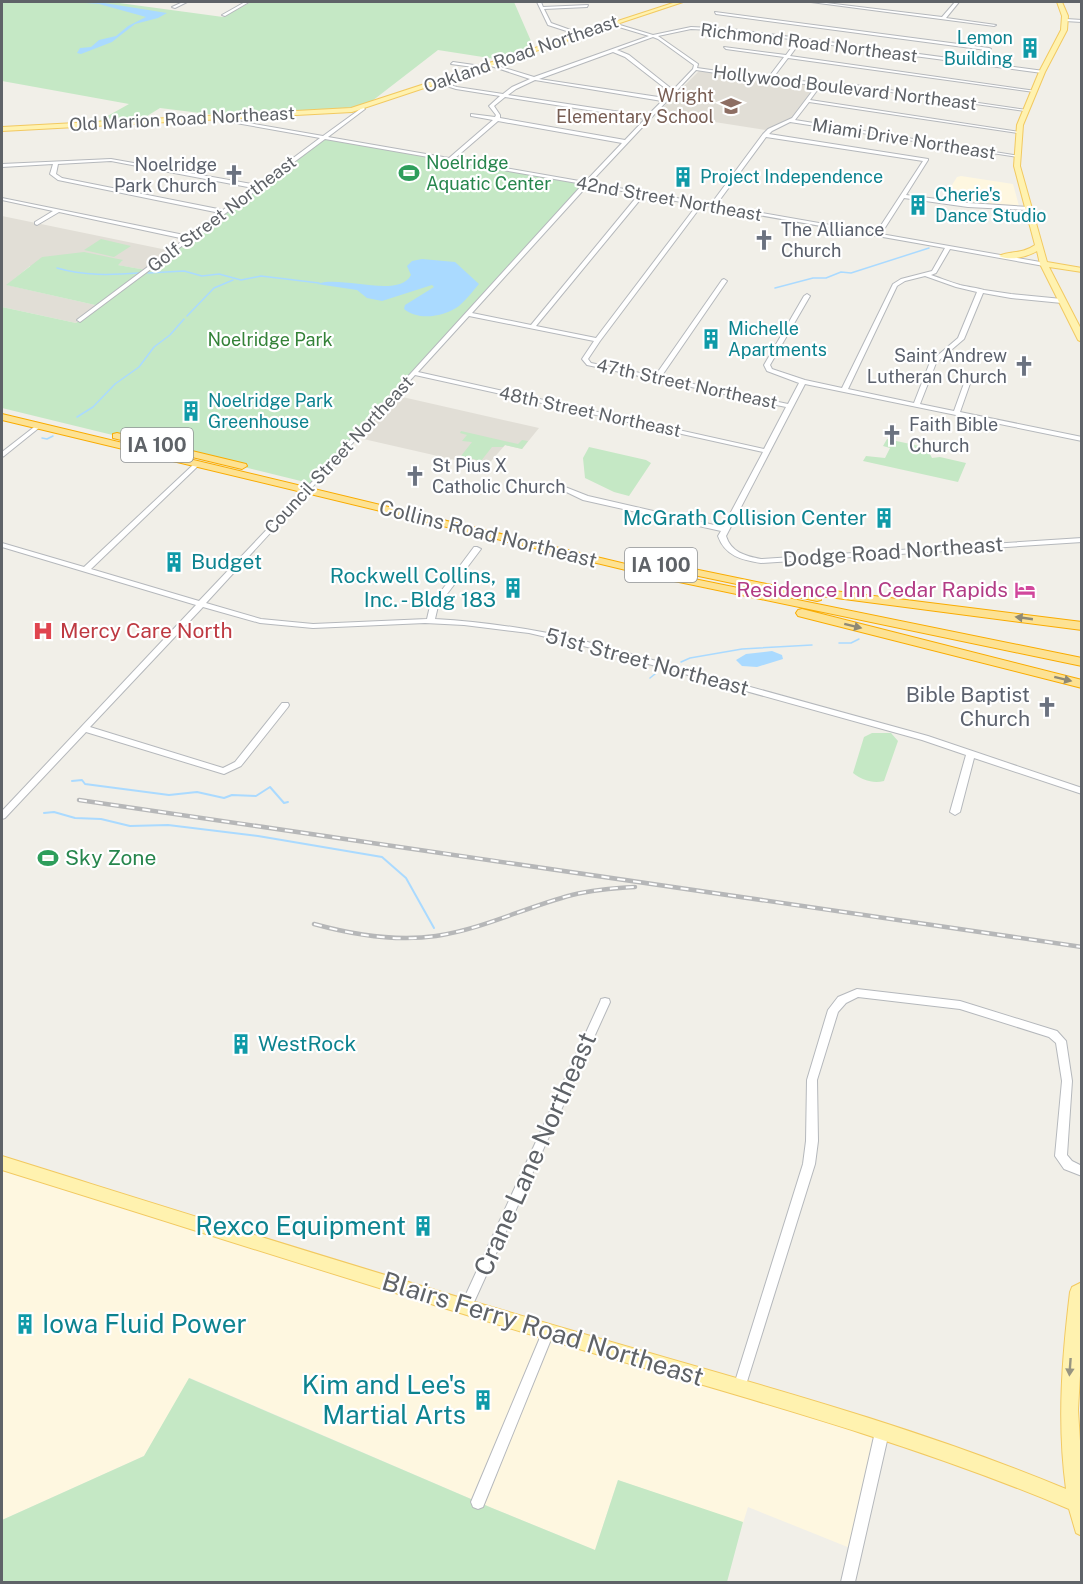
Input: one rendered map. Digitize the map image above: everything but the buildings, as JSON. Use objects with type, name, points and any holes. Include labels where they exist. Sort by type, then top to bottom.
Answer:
[{"type":"highway","name":"Collins Road Northeast","points":[[2,408],[655,574],[1082,662]]},
{"type":"highway","name":"Collins Road Northeast","points":[[2,417],[196,465],[310,487],[606,554],[1082,653]]},
{"type":"highway","name":"Collins Road Northeast","points":[[38,426],[48,423],[118,440],[142,442]]},
{"type":"highway","points":[[606,554],[828,594],[1082,626]]},
{"type":"highway","points":[[655,574],[691,586],[1082,684]]},
{"type":"main road","name":"Oakland Road Northeast","points":[[363,108],[610,23],[680,2]]},
{"type":"main road","points":[[1060,2],[1066,20],[1062,36],[1025,110],[1018,132],[1017,166],[1044,264],[1082,340]]},
{"type":"main road","name":"Old Marion Road Northeast","points":[[2,129],[335,112],[363,108]]},
{"type":"main road","points":[[1003,256],[1027,254],[1038,246]]},
{"type":"main road","name":"42nd Street Northeast","points":[[1044,264],[1082,270]]},
{"type":"main road","name":"Blairs Ferry Road Northeast","points":[[2,1163],[965,1458],[1079,1503]]},
{"type":"main road","points":[[1082,1289],[1078,1292],[1069,1386],[1071,1457],[1082,1527]]},
{"type":"street","points":[[174,7],[186,2]]},
{"type":"street","points":[[224,15],[247,2]]},
{"type":"street","points":[[539,2],[549,24],[578,34]]},
{"type":"street","points":[[813,2],[994,25]]},
{"type":"street","points":[[944,18],[957,2]]},
{"type":"street","points":[[541,8],[587,6]]},
{"type":"street","points":[[716,13],[988,49],[980,64]]},
{"type":"street","points":[[755,33],[769,20]]},
{"type":"street","points":[[1066,20],[1082,21]]},
{"type":"street","name":"Hollywood Boulevard Northeast","points":[[610,23],[664,41],[696,65],[695,69],[769,80],[855,86],[1025,110]]},
{"type":"street","name":"Richmond Road Northeast","points":[[504,95],[534,79],[653,36],[678,30],[705,28],[1042,72]]},
{"type":"street","points":[[769,80],[800,39]]},
{"type":"street","points":[[726,48],[1034,90]]},
{"type":"street","points":[[612,50],[627,56],[673,92]]},
{"type":"street","points":[[453,63],[481,67]]},
{"type":"street","points":[[490,64],[534,79],[666,100]]},
{"type":"street","name":"Council Street Northeast","points":[[2,816],[310,487],[585,184],[695,69]]},
{"type":"street","points":[[591,88],[601,80]]},
{"type":"street","points":[[439,82],[456,88],[648,118]]},
{"type":"street","points":[[712,206],[765,135],[770,130],[790,122],[820,84]]},
{"type":"street","points":[[497,119],[498,115],[491,106],[504,95]]},
{"type":"street","points":[[808,101],[1018,132]]},
{"type":"street","name":"Golf Street Northeast","points":[[80,320],[363,108]]},
{"type":"street","points":[[473,115],[625,142]]},
{"type":"street","name":"42nd Street Northeast","points":[[224,116],[236,122],[1044,264]]},
{"type":"street","points":[[450,160],[497,119]]},
{"type":"street","name":"Miami Drive Northeast","points":[[790,122],[1018,156]]},
{"type":"street","points":[[765,135],[926,160],[877,235]]},
{"type":"street","points":[[2,165],[111,160],[258,187]]},
{"type":"street","points":[[56,162],[53,174],[60,179],[224,212]]},
{"type":"street","points":[[532,327],[642,194]]},
{"type":"street","points":[[903,196],[968,206],[1028,208]]},
{"type":"street","points":[[2,199],[190,238]]},
{"type":"street","points":[[469,314],[598,340],[700,204]]},
{"type":"street","points":[[37,223],[57,211]]},
{"type":"street","points":[[844,391],[895,285],[903,280],[927,275],[938,268],[949,247]]},
{"type":"street","points":[[927,275],[953,285],[1027,298],[1062,301]]},
{"type":"street","points":[[657,378],[724,281]]},
{"type":"street","points":[[916,406],[933,362],[961,339],[981,290]]},
{"type":"street","points":[[807,296],[767,365],[769,370],[802,382],[1082,440]]},
{"type":"street","name":"47th Street Northeast","points":[[598,340],[585,359],[590,364],[790,406]]},
{"type":"street","name":"48th Street Northeast","points":[[414,374],[766,451]]},
{"type":"street","points":[[956,414],[970,375]]},
{"type":"street","points":[[560,487],[586,498],[725,530],[802,382]]},
{"type":"street","points":[[2,454],[38,426]]},
{"type":"street","points":[[85,570],[196,465]]},
{"type":"street","name":"Dodge Road Northeast","points":[[725,530],[722,536],[727,547],[736,555],[761,561],[1082,540]]},
{"type":"street","name":"51st Street Northeast","points":[[2,545],[261,621],[288,625],[430,622],[499,627],[581,643],[834,711],[971,753],[1082,791]]},
{"type":"street","points":[[430,622],[434,606],[477,549]]},
{"type":"street","points":[[84,728],[224,771],[238,764],[285,705]]},
{"type":"street","points":[[955,812],[971,753]]},
{"type":"street","points":[[740,1388],[809,1164],[812,1141],[812,1080],[833,1010],[842,1000],[857,993],[960,1005],[1053,1034],[1061,1041],[1067,1081],[1061,1156],[1068,1165],[1082,1171]]},
{"type":"street","name":"Crane Lane Northeast","points":[[466,1307],[605,1002]]},
{"type":"street","points":[[478,1502],[548,1332]]},
{"type":"street","points":[[848,1582],[882,1432]]},
{"type":"shaded area","name":"Wright Elementary School","points":[[699,71],[815,86],[792,118],[766,130],[657,113]]},
{"type":"shaded area","points":[[957,177],[1013,184],[1019,206],[942,201]]},
{"type":"shaded area","points":[[2,216],[172,251],[146,270],[117,265],[122,261],[30,266],[7,285],[95,305],[93,311],[76,323],[2,307]]},
{"type":"shaded area","points":[[398,396],[539,428],[522,449],[505,445],[486,467],[359,438]]},
{"type":"shaded area","points":[[2,1163],[882,1432],[855,1550],[748,1507],[743,1523],[618,1480],[595,1550],[190,1378],[144,1456],[2,1520]]},
{"type":"green space","points":[[2,2],[112,2],[223,17],[251,2],[514,2],[534,48],[502,60],[438,50],[363,108],[224,116],[160,108],[139,121],[95,123],[129,104],[2,81]]},
{"type":"green space","name":"Noelridge Park","points":[[324,137],[585,185],[313,484],[2,408],[2,307],[76,323],[93,311],[95,305],[6,285],[42,257],[84,252],[123,260],[118,265],[146,270]]},
{"type":"green space","points":[[101,239],[131,246],[114,257],[84,250]]},
{"type":"green space","points":[[461,431],[518,444],[522,440],[528,441],[522,449],[505,445],[492,447],[481,461],[461,456],[472,442],[462,441],[467,435],[460,433]]},
{"type":"green space","points":[[887,439],[943,451],[929,452],[932,458],[940,457],[966,463],[958,482],[863,461],[866,456],[885,458],[890,448],[883,446]]},
{"type":"green space","points":[[589,447],[651,463],[629,496],[614,492],[585,478],[583,458]]},
{"type":"green space","points":[[872,733],[891,733],[898,741],[884,781],[868,781],[853,773],[864,737]]},
{"type":"green space","points":[[189,1378],[595,1550],[618,1480],[743,1522],[727,1582],[2,1582],[2,1520],[144,1456]]},
{"type":"water","points":[[72,2],[98,2],[167,13],[158,18],[135,24],[112,42],[81,54],[77,53],[80,48],[91,47],[99,40],[116,36],[128,26],[146,17],[99,4]]},
{"type":"water","points":[[422,259],[455,262],[479,284],[462,304],[453,310],[439,315],[424,316],[410,313],[404,309],[405,305],[434,287],[432,285],[382,301],[367,298],[357,290],[317,284],[340,282],[395,285],[404,282],[411,275],[407,266],[412,261]]},
{"type":"water","points":[[772,651],[782,655],[783,659],[757,667],[742,666],[736,660],[746,654]]},
{"type":"waterway","points":[[1082,148],[1082,155]]},
{"type":"waterway","points":[[775,288],[813,278],[826,278],[841,272],[851,273],[929,248]]},
{"type":"waterway","points":[[57,268],[98,274],[139,273]]},
{"type":"waterway","points":[[148,273],[184,271],[202,276],[219,274],[241,280],[261,276],[319,283]]},
{"type":"waterway","points":[[187,316],[214,288],[233,280]]},
{"type":"waterway","points":[[77,417],[93,407],[115,384],[139,367],[154,347],[170,335],[184,319]]},
{"type":"waterway","points":[[42,438],[47,439],[53,436]]},
{"type":"waterway","points":[[839,643],[851,643],[859,639]]},
{"type":"waterway","points":[[681,662],[690,658],[742,649],[812,645]]},
{"type":"waterway","points":[[650,678],[655,674]]},
{"type":"waterway","points":[[72,781],[82,780],[85,784],[169,795],[197,792],[224,798],[232,795],[256,796],[270,787],[284,803],[288,802]]},
{"type":"waterway","points":[[44,813],[54,812],[75,818],[101,819],[130,826],[168,825],[258,836],[382,857],[406,878],[434,928]]},
{"type":"railway","points":[[79,800],[1082,947]]},
{"type":"railway","points":[[314,924],[390,938],[421,938],[471,928],[572,895],[603,889],[635,887]]},
{"type":"place","name":"Lemon Building","points":[[1030,48]]},
{"type":"place","name":"Wright Elementary School","points":[[731,106]]},
{"type":"place","name":"Noelridge Aquatic Center","points":[[409,173]]},
{"type":"place","name":"Noelridge Park Church","points":[[234,175]]},
{"type":"place","name":"Project Independence","points":[[683,177]]},
{"type":"place","name":"Cherie's Dance Studio","points":[[918,205]]},
{"type":"place","name":"The Alliance Church","points":[[764,240]]},
{"type":"place","name":"Michelle Apartments","points":[[711,339]]},
{"type":"place","name":"Saint Andrew Lutheran Church","points":[[1024,366]]},
{"type":"place","name":"Noelridge Park Greenhouse","points":[[191,411]]},
{"type":"place","name":"Faith Bible Church","points":[[892,435]]},
{"type":"place","name":"St Pius X Catholic Church","points":[[415,476]]},
{"type":"place","name":"McGrath Collision Center","points":[[884,518]]},
{"type":"place","name":"Budget","points":[[174,562]]},
{"type":"place","name":"Rockwell Collins, Inc. - Bldg 183","points":[[513,588]]},
{"type":"place","name":"Residence Inn Cedar Rapids","points":[[1025,590]]},
{"type":"place","name":"Mercy Care North","points":[[43,631]]},
{"type":"place","name":"Bible Baptist Church","points":[[1047,707]]},
{"type":"place","name":"Sky Zone","points":[[48,858]]},
{"type":"place","name":"WestRock","points":[[241,1044]]},
{"type":"place","name":"Rexco Equipment","points":[[423,1226]]},
{"type":"place","name":"Iowa Fluid Power","points":[[25,1324]]},
{"type":"place","name":"Kim and Lee's Martial Arts","points":[[483,1400]]}]
